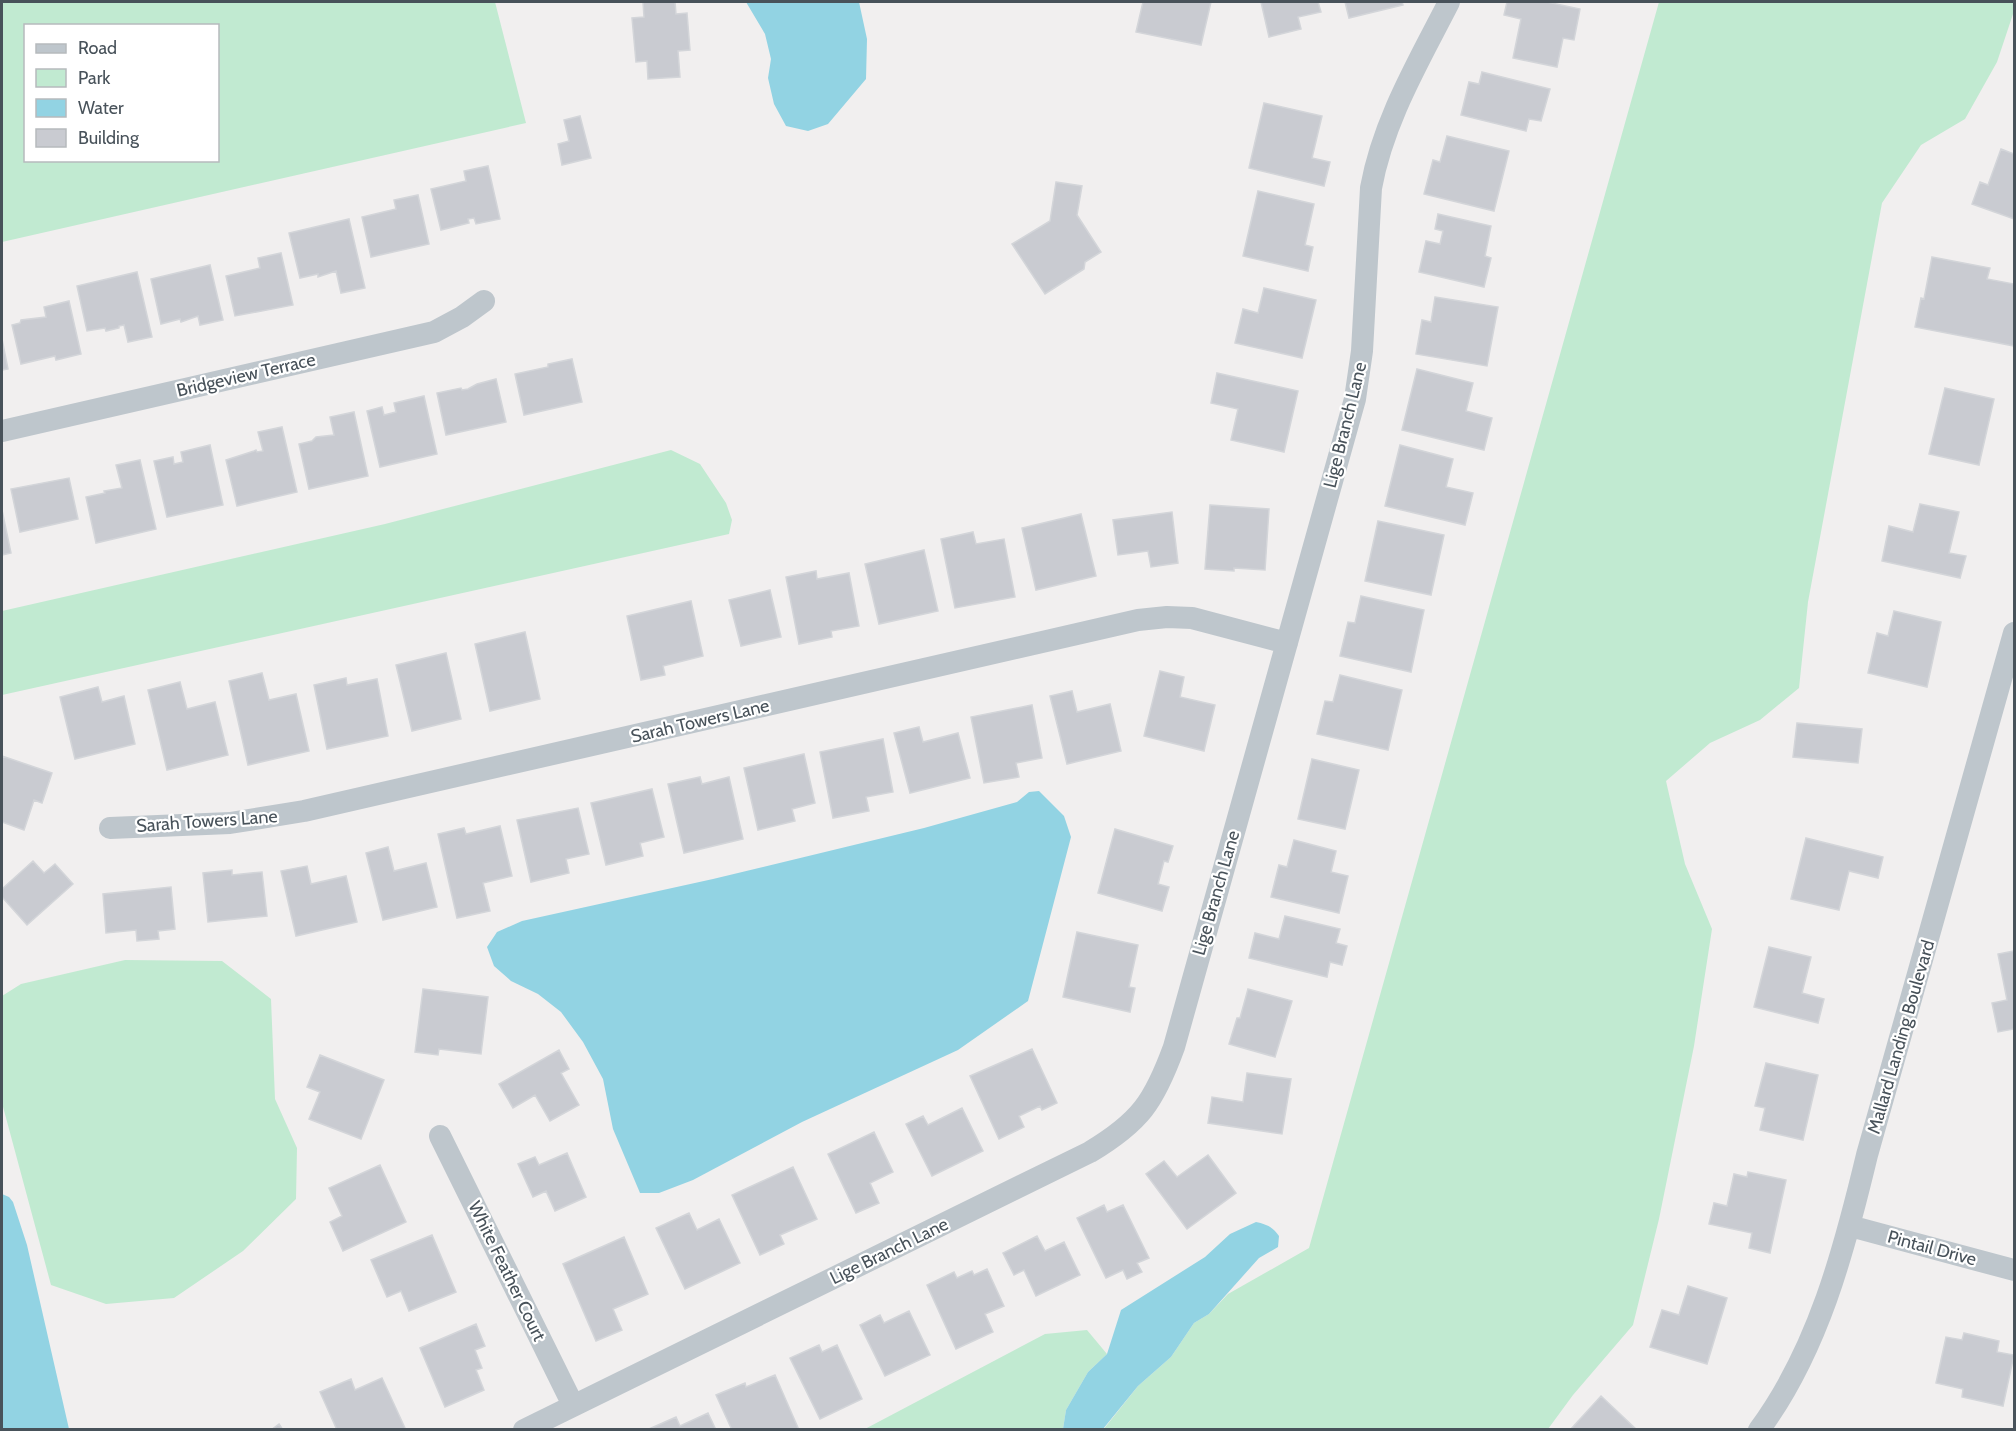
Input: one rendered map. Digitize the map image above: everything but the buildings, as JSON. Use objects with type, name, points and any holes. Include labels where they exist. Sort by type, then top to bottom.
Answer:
[{"type":"street","name":"Lige Branch Lane","points":[[524,1430],[1090,1152],[1111,1140],[1150,1102],[1174,1047],[1355,399],[1362,351],[1374,169],[1390,121],[1449,2]]},
{"type":"street","name":"Bridgeview Terrace","points":[[2,431],[434,332],[462,317],[484,301]]},
{"type":"street","name":"Sarah Towers Lane","points":[[110,828],[230,823],[304,811],[1138,620],[1167,617],[1192,618],[1287,643]]},
{"type":"street","name":"Mallard Landing Boulevard","points":[[1759,1430],[1792,1379],[1811,1338],[1850,1226],[1867,1155],[2014,633]]},
{"type":"street","name":"White Feather Court","points":[[440,1136],[573,1405]]},
{"type":"street","name":"Pintail Drive","points":[[1850,1226],[2014,1270]]},
{"type":"green space","points":[[2,2],[495,2],[526,123],[2,242]]},
{"type":"green space","points":[[1659,2],[2014,2],[2014,11],[1997,62],[1965,119],[1921,145],[1882,203],[1808,602],[1799,688],[1760,720],[1710,743],[1666,781],[1685,864],[1712,929],[1694,1046],[1659,1219],[1633,1325],[1573,1395],[1548,1429],[1103,1430],[1138,1386],[1171,1357],[1194,1323],[1209,1314],[1228,1294],[1309,1248]]},
{"type":"green space","points":[[671,450],[700,464],[726,503],[732,520],[729,534],[2,695],[2,611],[385,524]]},
{"type":"green space","points":[[125,960],[222,961],[271,999],[275,1099],[297,1148],[296,1199],[243,1251],[174,1298],[106,1304],[51,1285],[2,1103],[2,996],[21,984]]},
{"type":"green space","points":[[1087,1330],[1107,1354],[1088,1372],[1066,1410],[1063,1429],[863,1430],[1045,1334]]},
{"type":"water","points":[[746,2],[859,2],[867,39],[866,79],[828,124],[808,131],[786,126],[774,104],[768,78],[771,59],[765,34]]},
{"type":"water","points":[[1039,791],[1064,816],[1071,837],[1028,1001],[958,1050],[802,1122],[693,1180],[659,1193],[640,1193],[613,1129],[603,1079],[583,1042],[561,1012],[538,994],[511,981],[494,966],[487,947],[497,932],[522,921],[713,879],[924,828],[1017,802],[1029,792]]},
{"type":"water","points":[[2,1194],[13,1202],[27,1245],[69,1429],[2,1429]]},
{"type":"water","points":[[1256,1222],[1269,1226],[1277,1233],[1278,1247],[1259,1258],[1209,1314],[1194,1323],[1171,1357],[1138,1386],[1103,1429],[1063,1429],[1066,1410],[1088,1372],[1107,1354],[1121,1310],[1205,1257],[1230,1234]]}]
